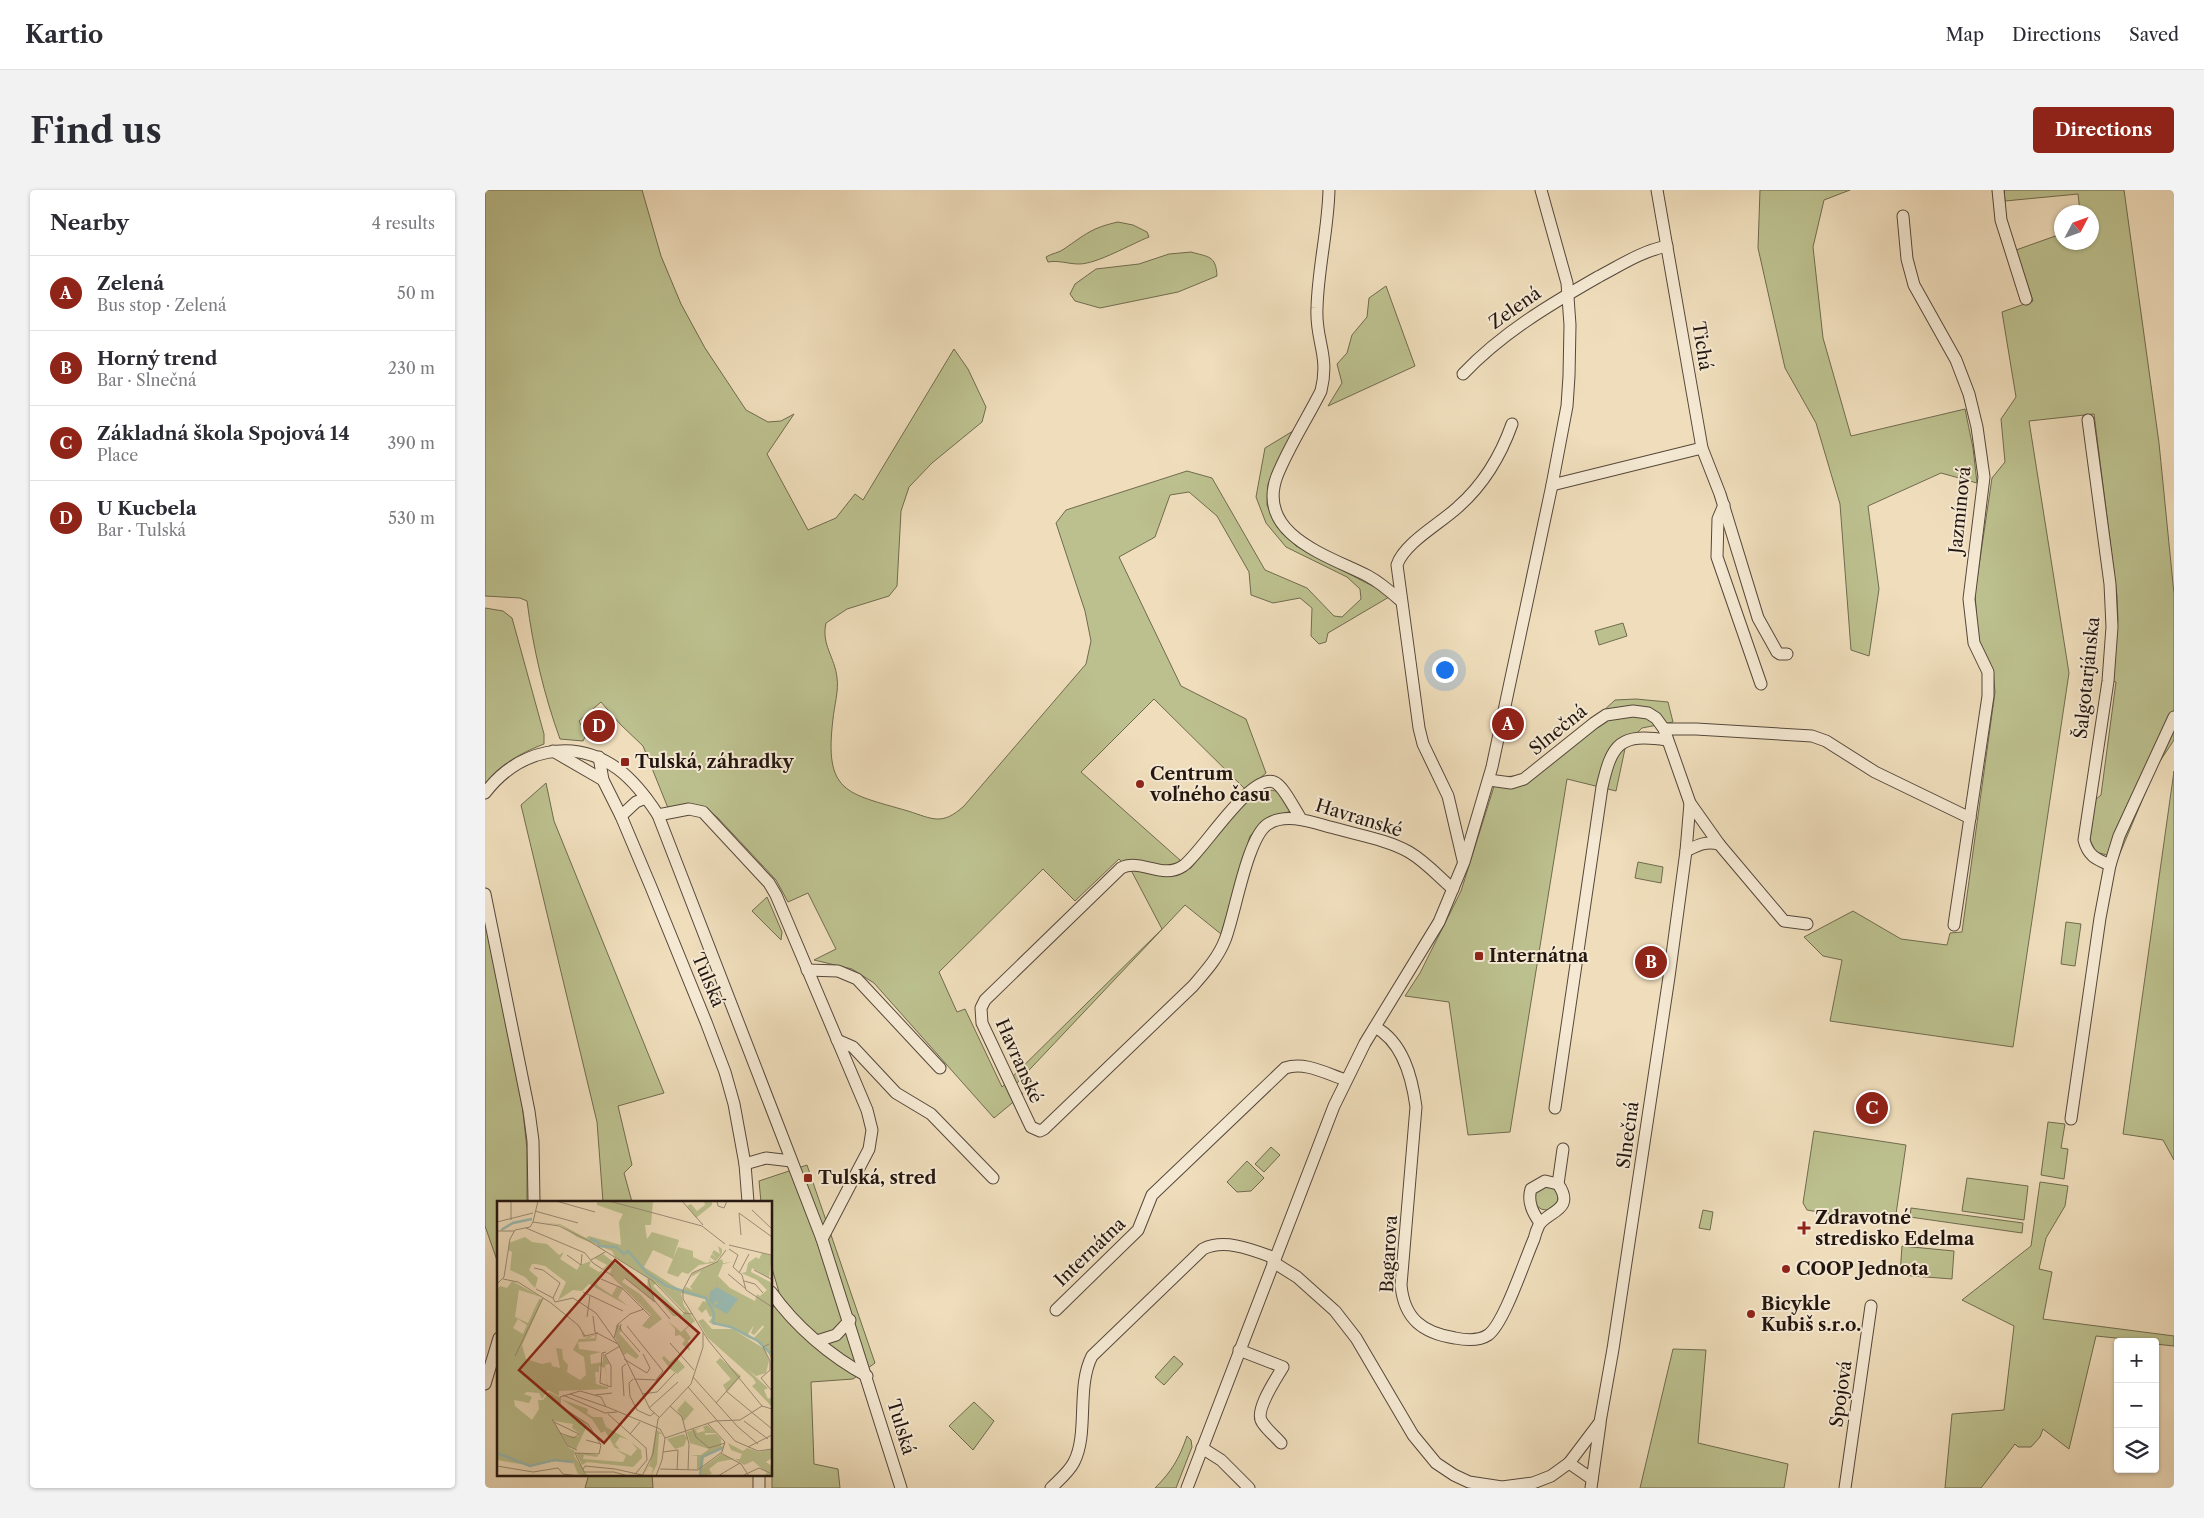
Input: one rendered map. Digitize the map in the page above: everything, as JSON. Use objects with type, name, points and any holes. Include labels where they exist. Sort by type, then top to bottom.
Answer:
[{"type":"street","points":[[1329,190],[1328,222],[1317,308],[1318,327],[1325,357],[1324,380],[1321,391],[1277,476],[1274,486],[1274,504],[1280,521],[1297,541],[1370,577],[1387,588],[1401,601]]},
{"type":"street","points":[[1541,190],[1568,294]]},
{"type":"street","name":"Tichá","points":[[1657,190],[1702,448],[1724,505],[1758,618],[1777,652],[1787,654]]},
{"type":"street","points":[[1998,190],[2001,220],[2025,299]]},
{"type":"street","name":"Jazmínová","points":[[1903,216],[1905,247],[1910,273],[1919,296],[1940,328],[1963,376],[1974,412],[1983,464],[1983,488],[1972,560],[1969,598],[1974,643],[1988,672],[1989,682],[1954,925]]},
{"type":"street","name":"Zelená","points":[[1463,374],[1509,332],[1568,294],[1642,253],[1667,246]]},
{"type":"street","name":"Zelená","points":[[1489,780],[1562,433],[1569,376],[1568,294]]},
{"type":"street","name":"Šalgotarjánska","points":[[2088,420],[2110,584],[2112,628],[2108,681],[2084,840],[2087,851],[2094,858],[2110,865]]},
{"type":"street","points":[[1464,862],[1448,796],[1423,744],[1419,728],[1397,570],[1402,554],[1470,495],[1493,465],[1512,424]]},
{"type":"street","points":[[1552,485],[1702,448]]},
{"type":"street","points":[[1724,505],[1718,519],[1717,557],[1761,684]]},
{"type":"street","name":"Slnečná","points":[[1489,780],[1511,783],[1524,780],[1606,715],[1622,712],[1641,712],[1656,718],[1666,735],[1690,803],[1719,844],[1783,921],[1807,924]]},
{"type":"street","points":[[2071,1119],[2101,910],[2110,865],[2119,836],[2174,717]]},
{"type":"street","points":[[1555,1108],[1602,787],[1613,751],[1630,739],[1666,735],[1695,729],[1812,736],[1826,741],[1875,772],[1970,818]]},
{"type":"street","name":"Tulská","points":[[485,793],[497,779],[517,764],[539,754],[553,751],[577,750],[599,757],[628,777],[658,815],[822,1239],[850,1320],[901,1488]]},
{"type":"street","points":[[553,751],[603,780]]},
{"type":"street","name":"Tulská","points":[[599,757],[603,780],[621,816],[719,1054],[734,1104],[745,1164],[748,1201]]},
{"type":"street","points":[[1187,1488],[1331,1113],[1346,1080],[1375,1027],[1439,922],[1464,862],[1489,780]]},
{"type":"street","name":"Havranské","points":[[1301,819],[1281,787],[1274,782],[1267,782],[1256,788],[1221,821],[1185,865],[1175,871],[1165,872],[1132,865],[1121,868],[985,1000],[981,1008],[982,1023],[1031,1127],[1040,1131],[1044,1129],[1193,986],[1210,966],[1225,941],[1257,836],[1266,824],[1301,819],[1408,852],[1453,889]]},
{"type":"street","points":[[621,816],[636,802],[646,798]]},
{"type":"street","name":"Slnečná","points":[[1592,1483],[1686,851],[1690,803]]},
{"type":"street","points":[[658,815],[689,809],[703,812],[773,889],[867,1110],[872,1130],[865,1158],[822,1239]]},
{"type":"street","points":[[1686,851],[1699,844],[1709,842],[1719,844]]},
{"type":"street","points":[[485,894],[529,1111],[533,1141],[534,1201]]},
{"type":"street","points":[[807,970],[838,971],[857,979],[940,1068]]},
{"type":"street","name":"Bagarova","points":[[1375,1027],[1390,1037],[1400,1053],[1410,1080],[1416,1107],[1401,1285],[1404,1302],[1413,1318],[1430,1332],[1441,1336],[1466,1340],[1488,1335],[1496,1326],[1504,1311],[1540,1223]]},
{"type":"street","points":[[837,1040],[853,1047],[896,1093],[931,1114],[993,1178]]},
{"type":"street","name":"Internátna","points":[[1055,1310],[1138,1230],[1152,1195],[1285,1068],[1293,1065],[1303,1065],[1346,1080]]},
{"type":"street","points":[[1558,1184],[1563,1149]]},
{"type":"street","points":[[745,1164],[767,1158],[791,1161]]},
{"type":"street","points":[[1545,1181],[1558,1184],[1563,1190],[1564,1198],[1562,1205],[1556,1213],[1540,1223],[1530,1204],[1531,1189],[1545,1181]]},
{"type":"street","points":[[1051,1488],[1074,1462],[1079,1448],[1085,1379],[1092,1356],[1203,1249],[1213,1244],[1224,1244],[1274,1260]]},
{"type":"street","name":"Slnečná","points":[[1274,1260],[1297,1277],[1335,1311],[1356,1338],[1413,1435],[1436,1463],[1454,1475],[1469,1482],[1502,1487],[1533,1483],[1551,1476],[1569,1463],[1600,1422]]},
{"type":"street","points":[[773,1296],[817,1341],[840,1359],[867,1376]]},
{"type":"street","name":"Spojová","points":[[1845,1488],[1871,1306]]},
{"type":"street","points":[[817,1341],[837,1335],[850,1320]]},
{"type":"street","points":[[485,1384],[497,1345]]},
{"type":"street","points":[[1239,1350],[1283,1367],[1261,1407],[1259,1417],[1261,1422],[1281,1443]]},
{"type":"street","points":[[1202,1448],[1221,1460],[1249,1488]]},
{"type":"street","name":"Slnečná","points":[[1569,1463],[1592,1483]]},
{"type":"green space","points":[[485,190],[642,190],[661,256],[681,304],[705,348],[746,410],[768,422],[781,421],[794,414],[767,454],[808,530],[836,518],[855,494],[863,500],[954,349],[968,369],[986,407],[982,422],[932,463],[909,487],[901,511],[897,586],[889,596],[847,609],[826,623],[825,638],[836,671],[837,683],[831,743],[832,762],[836,776],[844,786],[855,793],[931,818],[937,819],[949,816],[964,806],[1086,664],[1091,641],[1085,611],[1056,523],[1066,510],[1187,471],[1212,478],[1265,570],[1307,588],[1334,616],[1342,617],[1361,599],[1360,589],[1347,577],[1286,547],[1266,523],[1256,497],[1265,448],[1293,431],[1268,484],[1267,505],[1277,527],[1296,546],[1380,590],[1389,597],[1328,633],[1326,642],[1319,644],[1311,636],[1312,608],[1300,598],[1273,603],[1251,595],[1249,572],[1217,516],[1189,492],[1170,495],[1155,537],[1119,557],[1181,686],[1246,719],[1266,773],[1246,790],[1154,699],[1081,772],[1190,869],[1232,817],[1250,799],[1260,793],[1270,790],[1279,792],[1291,811],[1266,819],[1250,836],[1221,934],[1185,905],[1015,1085],[1023,1094],[994,1118],[874,983],[852,969],[814,960],[836,949],[808,893],[788,902],[776,880],[718,818],[706,808],[668,808],[643,746],[601,702],[579,721],[586,735],[583,741],[560,739],[540,671],[527,601],[520,598],[485,596]],"holes":[[[1119,859],[1132,872],[1162,929],[1002,1087],[965,1009],[957,1012],[939,972],[1043,869],[1075,901]]]},
{"type":"green space","points":[[1760,190],[1850,190],[1824,200],[1813,247],[1823,338],[1851,436],[1965,409],[1973,448],[1977,483],[1941,473],[1868,506],[1879,589],[1869,656],[1851,650],[1840,504],[1816,423],[1785,368],[1758,248]]},
{"type":"green space","points":[[2004,190],[2124,190],[2159,443],[2174,594],[2174,740],[2156,767],[2118,858],[2096,852],[2090,840],[2095,800],[2101,795],[2116,682],[2113,681],[2118,619],[2117,596],[2094,414],[2029,421],[2069,673],[2013,1047],[1830,1021],[1842,960],[1823,956],[1804,937],[1853,911],[1901,939],[1947,945],[1950,933],[1962,932],[1995,692],[1993,670],[1978,638],[1975,593],[1992,478],[2005,462],[2001,419],[2016,397],[2002,312],[2033,301],[2016,250],[2054,236],[2054,250],[2099,250],[2099,205],[2079,205],[2078,194],[2005,201]]},
{"type":"green space","points":[[1118,222],[1133,225],[1147,232],[1149,237],[1095,261],[1079,264],[1056,261],[1048,262],[1046,257],[1062,250],[1089,232]]},
{"type":"green space","points":[[1191,252],[1213,260],[1217,276],[1178,292],[1100,308],[1075,301],[1070,294],[1075,284],[1096,269],[1139,264],[1169,254]]},
{"type":"green space","points":[[1386,286],[1415,366],[1328,406],[1342,383],[1337,364],[1347,353],[1352,335],[1367,317],[1369,298]]},
{"type":"green space","points":[[485,608],[503,611],[512,618],[544,734],[544,744],[511,760],[490,777],[485,784]]},
{"type":"green space","points":[[1623,623],[1627,636],[1599,645],[1595,631]]},
{"type":"green space","points":[[1636,699],[1668,702],[1673,722],[1642,728],[1626,744],[1616,791],[1567,779],[1510,1132],[1468,1135],[1449,1002],[1405,996],[1420,973],[1461,891],[1497,777],[1534,775],[1615,700]]},
{"type":"green space","points":[[2174,771],[2174,1160],[2163,1140],[2123,1134]]},
{"type":"green space","points":[[546,783],[554,821],[664,1093],[618,1106],[632,1165],[624,1173],[632,1201],[603,1201],[597,1122],[521,805]]},
{"type":"green space","points":[[1638,862],[1663,867],[1661,883],[1635,878]]},
{"type":"green space","points":[[767,897],[782,932],[781,940],[752,911]]},
{"type":"green space","points":[[485,917],[522,1103],[527,1149],[527,1201],[497,1201],[497,1260],[485,1226]]},
{"type":"green space","points":[[2066,922],[2081,924],[2075,966],[2061,964]]},
{"type":"green space","points":[[2048,1122],[2065,1124],[2061,1148],[2068,1149],[2064,1179],[2041,1175]]},
{"type":"green space","points":[[1814,1131],[1906,1145],[1896,1225],[1807,1210],[1803,1203]]},
{"type":"green space","points":[[1271,1147],[1280,1155],[1264,1172],[1255,1164]]},
{"type":"green space","points":[[1247,1161],[1264,1178],[1251,1191],[1237,1192],[1227,1182]]},
{"type":"green space","points":[[807,1165],[875,1363],[853,1379],[811,1382],[814,1464],[838,1469],[840,1488],[772,1488],[773,1307],[779,1292],[773,1272],[773,1201],[761,1201],[759,1181]]},
{"type":"green space","points":[[1967,1178],[2028,1186],[2024,1220],[1962,1211]]},
{"type":"green space","points":[[2040,1182],[2068,1186],[2065,1206],[2046,1238],[2039,1269],[2052,1272],[2043,1319],[2174,1336],[2174,1346],[2159,1344],[2159,1338],[2096,1336],[2069,1449],[2043,1429],[2040,1437],[2031,1447],[2018,1447],[2015,1444],[1981,1488],[1945,1488],[1952,1414],[2004,1410],[2014,1326],[1962,1300],[2031,1246]]},
{"type":"green space","points":[[1546,1186],[1555,1189],[1558,1198],[1555,1207],[1546,1210],[1537,1207],[1534,1198],[1537,1189]]},
{"type":"green space","points":[[1911,1208],[2023,1223],[2022,1233],[1910,1217]]},
{"type":"green space","points":[[1703,1210],[1713,1212],[1710,1230],[1699,1228]]},
{"type":"green space","points":[[1902,1246],[1954,1251],[1952,1279],[1900,1275]]},
{"type":"green space","points":[[1673,1349],[1706,1350],[1698,1443],[1788,1464],[1784,1488],[1640,1488]]},
{"type":"green space","points":[[1174,1356],[1183,1364],[1164,1385],[1155,1377]]},
{"type":"green space","points":[[974,1402],[994,1421],[973,1450],[949,1426]]},
{"type":"green space","points":[[1187,1436],[1191,1440],[1192,1447],[1176,1488],[1155,1488],[1174,1464]]},
{"type":"green space","points":[[588,1476],[652,1476],[653,1488],[585,1488]]},
{"type":"place","name":"Zelená","points":[[1508,724]]},
{"type":"place","name":"U Kucbela","points":[[599,726]]},
{"type":"place","name":"Tulská, záhradky","points":[[625,762]]},
{"type":"place","name":"Centrum voľného času","points":[[1140,784]]},
{"type":"place","name":"Internátna","points":[[1479,956]]},
{"type":"place","name":"Horný trend","points":[[1651,962]]},
{"type":"place","name":"Základná škola Spojová 14","points":[[1872,1108]]},
{"type":"place","name":"Tulská, stred","points":[[808,1178]]},
{"type":"place","name":"Zdravotné stredisko Edelma","points":[[1804,1228]]},
{"type":"place","name":"COOP Jednota","points":[[1786,1269]]},
{"type":"place","name":"Bicykle Kubiš s.r.o.","points":[[1751,1314]]}]
